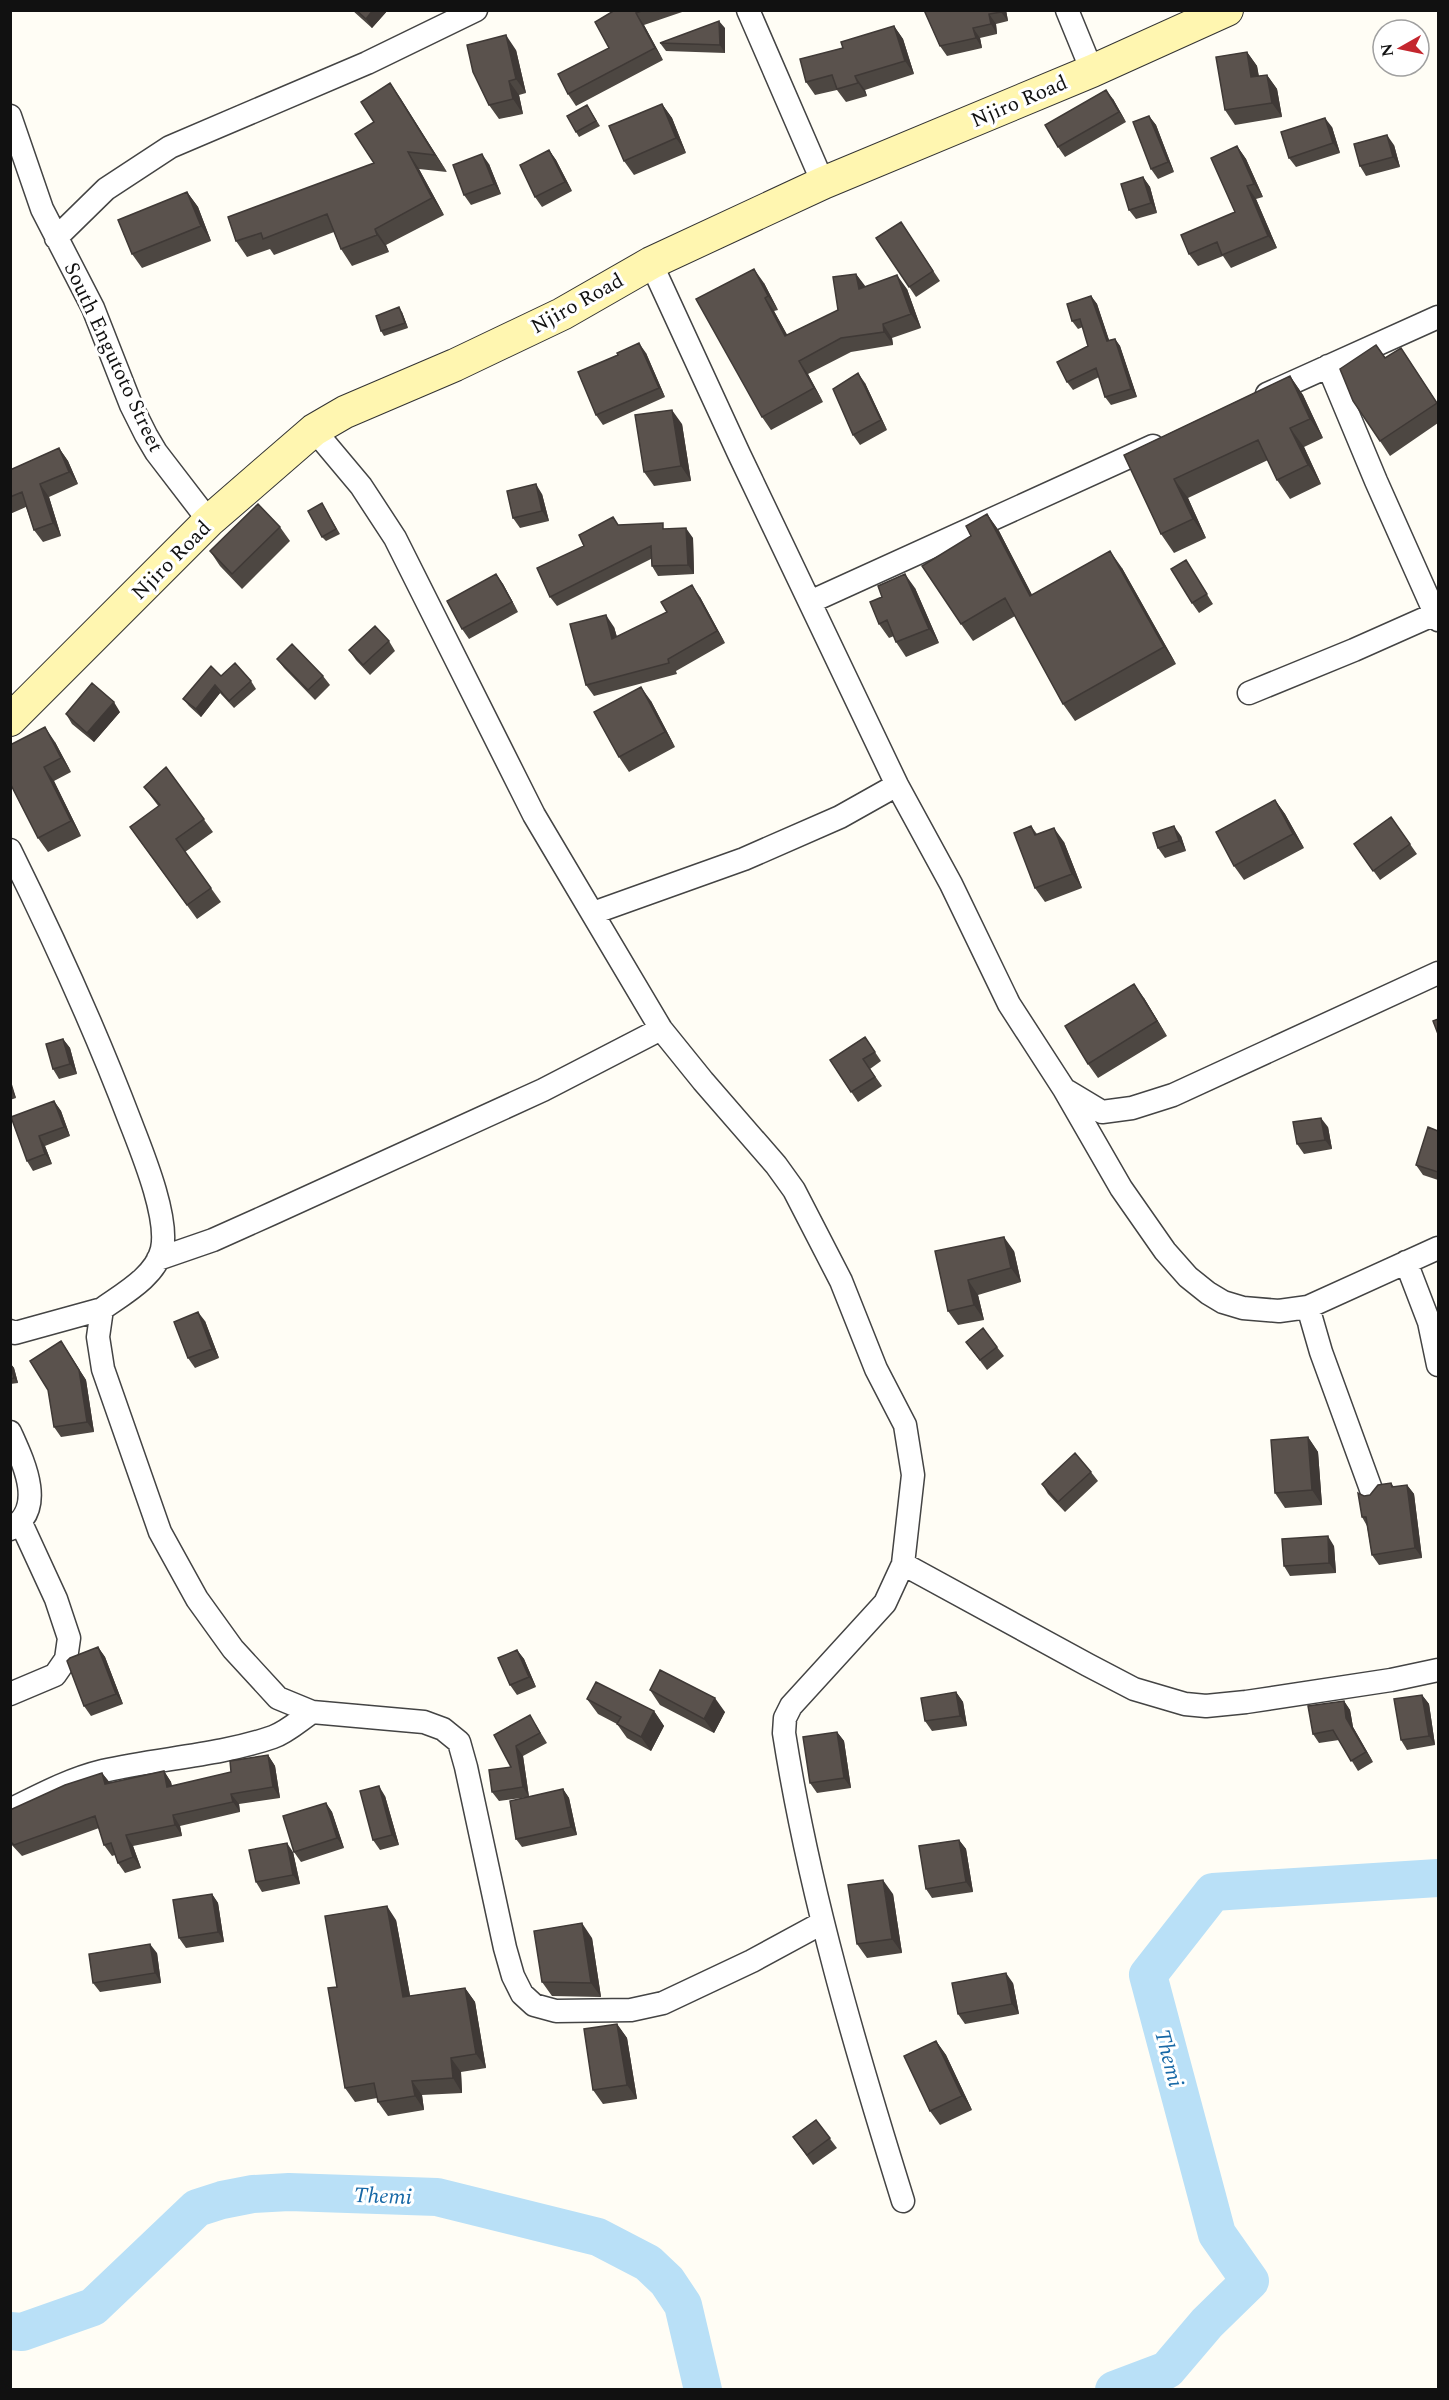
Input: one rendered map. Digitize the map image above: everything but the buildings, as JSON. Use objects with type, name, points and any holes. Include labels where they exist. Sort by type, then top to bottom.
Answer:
[{"type":"street","points":[[56,238],[106,189],[170,147],[367,63],[476,10]]},
{"type":"street","points":[[748,10],[824,183]]},
{"type":"street","points":[[1067,10],[1092,71]]},
{"type":"street","name":"Njiro Road","points":[[10,720],[209,521],[314,429],[345,412],[455,365],[562,314],[651,263],[824,183],[1092,71],[1227,10]]},
{"type":"street","name":"South Engutoto Street","points":[[10,116],[42,209],[93,308],[131,405],[156,452],[209,521]]},
{"type":"street","points":[[651,263],[739,454],[897,785],[951,884],[1009,1004],[1064,1089],[1121,1188],[1165,1251],[1188,1277],[1215,1298],[1243,1308],[1280,1311],[1308,1308],[1438,1248]]},
{"type":"street","points":[[1247,403],[1438,317]]},
{"type":"street","points":[[1249,693],[1437,617],[1328,366]]},
{"type":"street","points":[[314,429],[361,486],[395,538],[534,815],[662,1029],[703,1082],[776,1165],[816,1232],[841,1281],[876,1368],[905,1425],[913,1476],[903,1564],[885,1603],[791,1706],[785,1718],[786,1745],[822,1923],[856,2048],[903,2201]]},
{"type":"street","points":[[810,602],[1176,436]]},
{"type":"street","points":[[593,913],[744,859],[840,818],[897,785]]},
{"type":"street","points":[[10,850],[97,1035],[143,1156],[157,1198],[162,1228],[162,1248],[152,1269],[102,1309],[15,1333],[10,1331]]},
{"type":"street","points":[[1064,1089],[1102,1112],[1112,1113],[1142,1105],[1173,1095],[1438,973]]},
{"type":"street","points":[[158,1259],[213,1240],[543,1090],[662,1029]]},
{"type":"street","points":[[1406,1262],[1429,1322],[1438,1365]]},
{"type":"street","points":[[1308,1308],[1321,1352],[1372,1492]]},
{"type":"street","points":[[102,1309],[98,1337],[103,1369],[160,1532],[197,1599],[233,1649],[278,1698],[312,1712],[424,1722],[443,1729],[459,1742],[469,1778],[505,1948],[513,1976],[522,1994],[534,2005],[556,2011],[599,2011],[631,2010],[663,2003],[822,1923]]},
{"type":"street","points":[[10,1432],[28,1477],[30,1497],[27,1511],[16,1526],[56,1599],[69,1638],[66,1659],[55,1675],[10,1694]]},
{"type":"street","points":[[903,1564],[1134,1689],[1185,1704],[1206,1706],[1246,1702],[1391,1680],[1438,1670]]},
{"type":"street","points":[[10,1810],[51,1790],[101,1771],[149,1761],[193,1756],[276,1736],[312,1712]]},
{"type":"waterway","name":"Themi","points":[[1114,2390],[1167,2370],[1207,2323],[1250,2281],[1217,2234],[1148,1975],[1213,1892],[1438,1878]]},
{"type":"waterway","name":"Themi","points":[[10,2331],[22,2332],[93,2307],[197,2208],[222,2200],[253,2194],[289,2192],[437,2197],[598,2237],[648,2263],[667,2281],[683,2305],[703,2390]]}]
